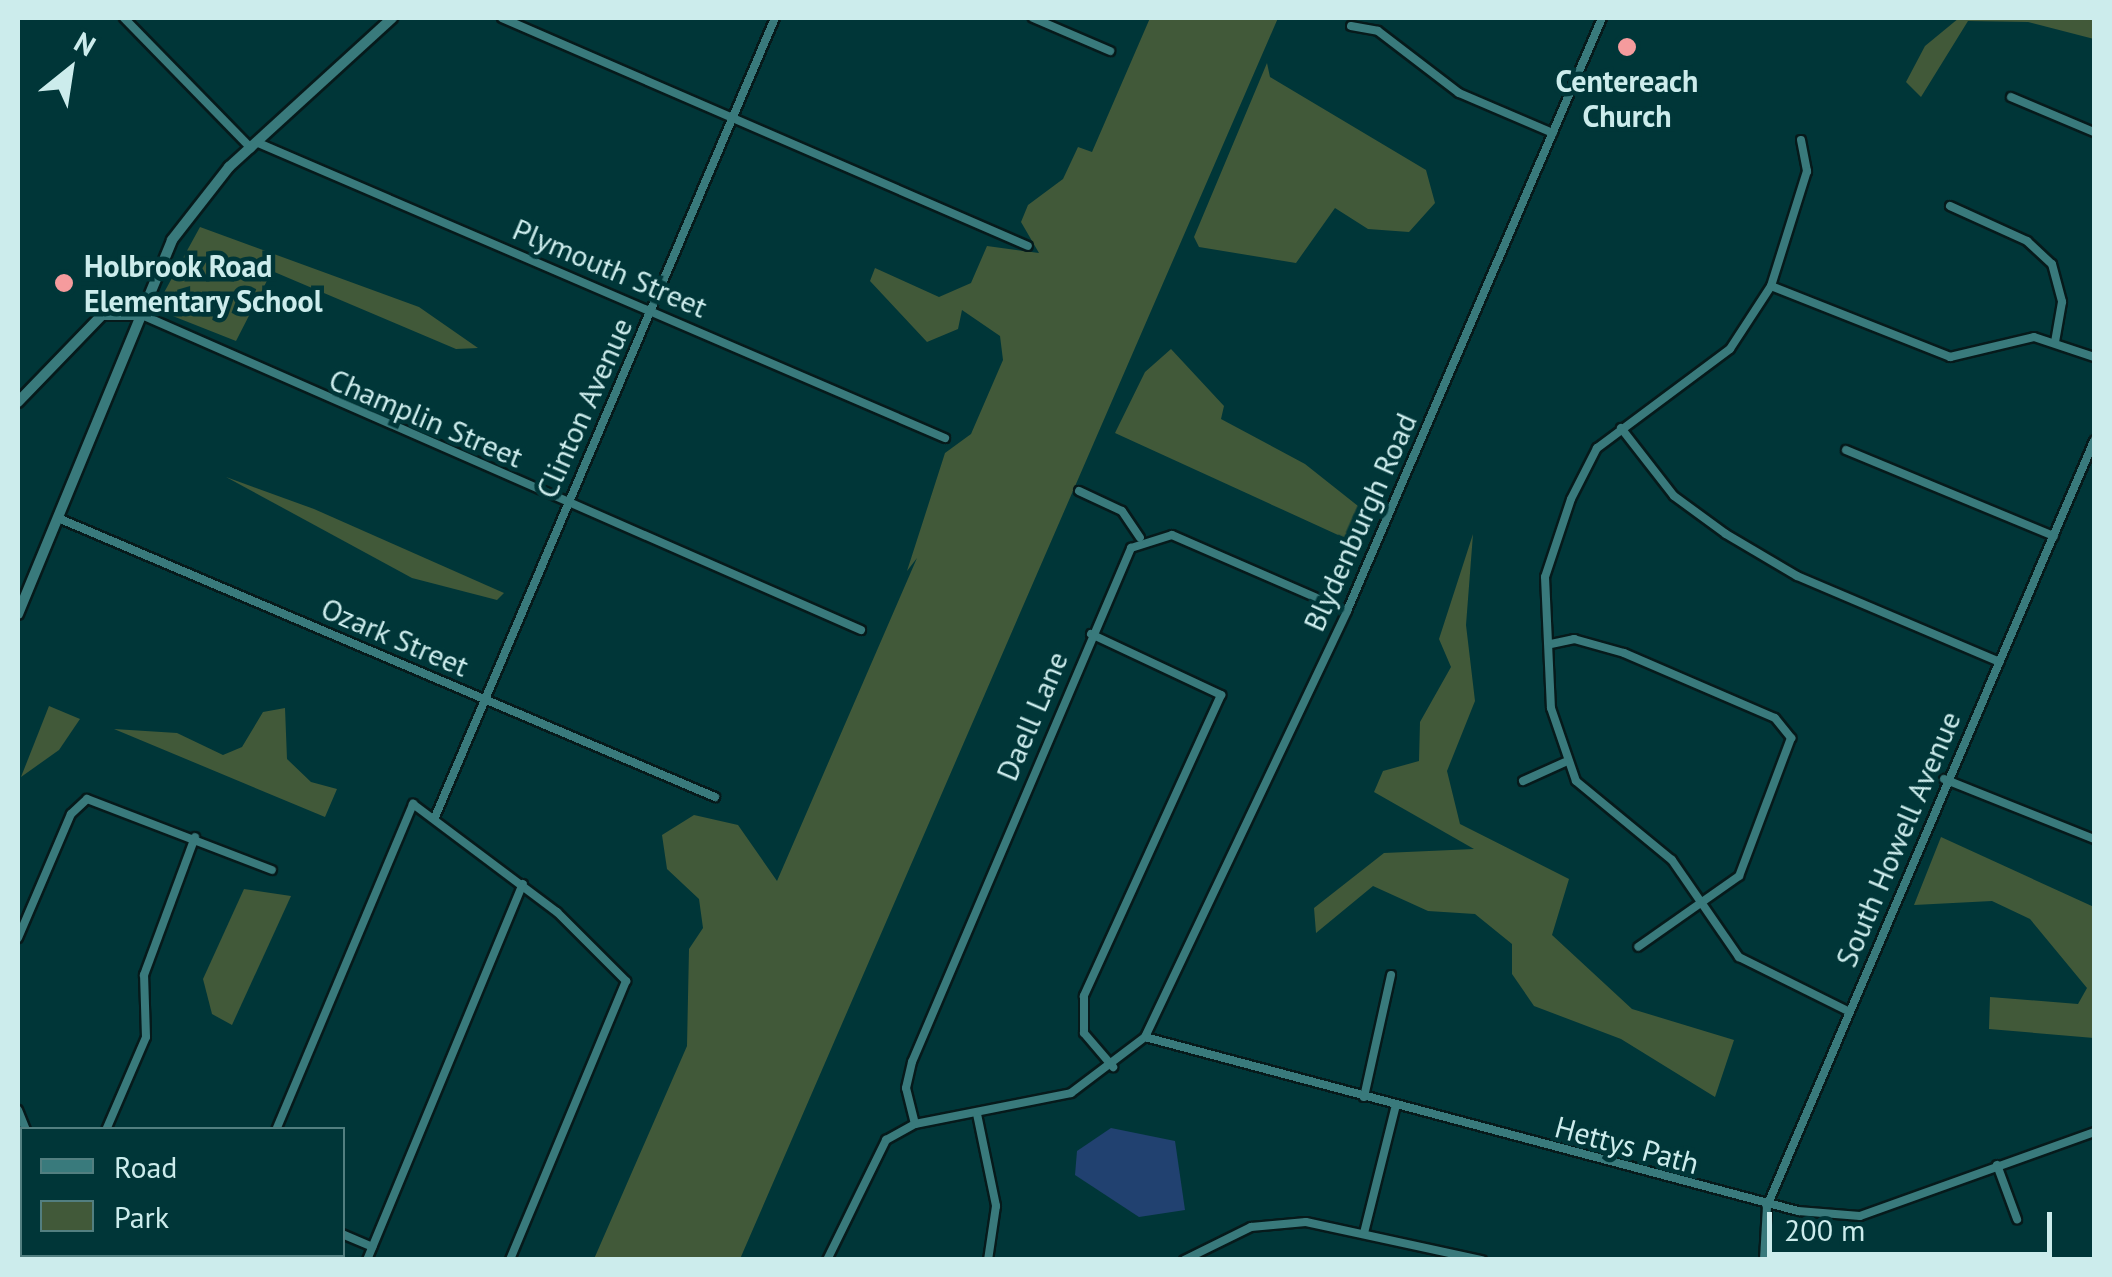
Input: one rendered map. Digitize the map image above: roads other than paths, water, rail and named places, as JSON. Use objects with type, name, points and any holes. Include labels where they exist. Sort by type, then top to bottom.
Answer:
[{"type":"street","points":[[124,18],[253,145]]},
{"type":"street","points":[[18,614],[172,240],[253,145],[392,18]]},
{"type":"street","points":[[502,18],[1028,246]]},
{"type":"street","name":"Clinton Avenue","points":[[435,817],[775,18]]},
{"type":"street","points":[[1033,18],[1110,51]]},
{"type":"street","name":"Blydenburgh Road","points":[[915,1124],[1071,1093],[1113,1068],[1144,1037],[1347,611],[1602,18]]},
{"type":"street","points":[[1352,26],[1378,31],[1482,105],[1553,133]]},
{"type":"street","points":[[2011,97],[2094,132]]},
{"type":"street","points":[[1800,140],[1807,171],[1771,286],[1730,349],[1620,428],[1586,465],[1548,554],[1551,708],[1564,762],[1588,794],[1672,860],[1754,971],[1848,1012]]},
{"type":"street","name":"Plymouth Street","points":[[253,145],[651,310],[945,438]]},
{"type":"street","points":[[1950,206],[2027,241],[2052,264],[2062,302],[2055,342]]},
{"type":"street","points":[[1771,286],[1950,357],[2021,337],[2055,342],[2094,358]]},
{"type":"street","points":[[18,402],[102,315],[142,315]]},
{"type":"street","name":"Champlin Street","points":[[142,315],[861,630]]},
{"type":"street","points":[[1620,428],[1674,496],[1726,534],[1796,576],[2000,662]]},
{"type":"street","name":"South Howell Avenue","points":[[1764,1260],[1766,1206],[1944,779],[2000,662],[2094,441]]},
{"type":"street","points":[[1846,450],[2054,536]]},
{"type":"street","points":[[1079,491],[1122,512],[1140,538],[1182,538],[1347,611]]},
{"type":"street","name":"Ozark Street","points":[[58,518],[715,796]]},
{"type":"street","name":"Daell Lane","points":[[915,1124],[910,1066],[1092,634],[1140,538]]},
{"type":"street","points":[[1092,634],[1220,695],[1084,996],[1084,1033],[1113,1068]]},
{"type":"street","points":[[1551,644],[1574,638],[1624,653],[1786,726],[1791,752],[1750,858],[1703,905],[1638,947]]},
{"type":"street","points":[[1522,782],[1564,762]]},
{"type":"street","points":[[1944,779],[2094,840]]},
{"type":"street","points":[[18,938],[71,814],[87,800],[106,800],[272,870]]},
{"type":"street","points":[[277,1127],[413,804],[522,884],[626,981],[510,1260]]},
{"type":"street","points":[[107,1127],[146,1037],[144,975],[195,837]]},
{"type":"street","points":[[367,1260],[522,884]]},
{"type":"street","points":[[1364,1096],[1391,975]]},
{"type":"street","name":"Hettys Path","points":[[1144,1037],[1766,1206],[1860,1216],[2094,1132]]},
{"type":"street","points":[[1364,1233],[1396,1105]]},
{"type":"street","points":[[977,1114],[996,1206],[988,1260]]},
{"type":"street","points":[[827,1260],[868,1167],[886,1140],[915,1124]]},
{"type":"street","points":[[1997,1166],[2017,1219]]},
{"type":"street","points":[[1184,1260],[1266,1224],[1364,1233],[1482,1260]]},
{"type":"street","points":[[345,1235],[372,1248]]},
{"type":"water","points":[[1111,1128],[1175,1141],[1185,1210],[1139,1217],[1075,1175],[1077,1151]]},
{"type":"place","name":"Centereach Church","points":[[1627,47]]},
{"type":"place","name":"Holbrook Road Elementary School","points":[[64,283]]}]
